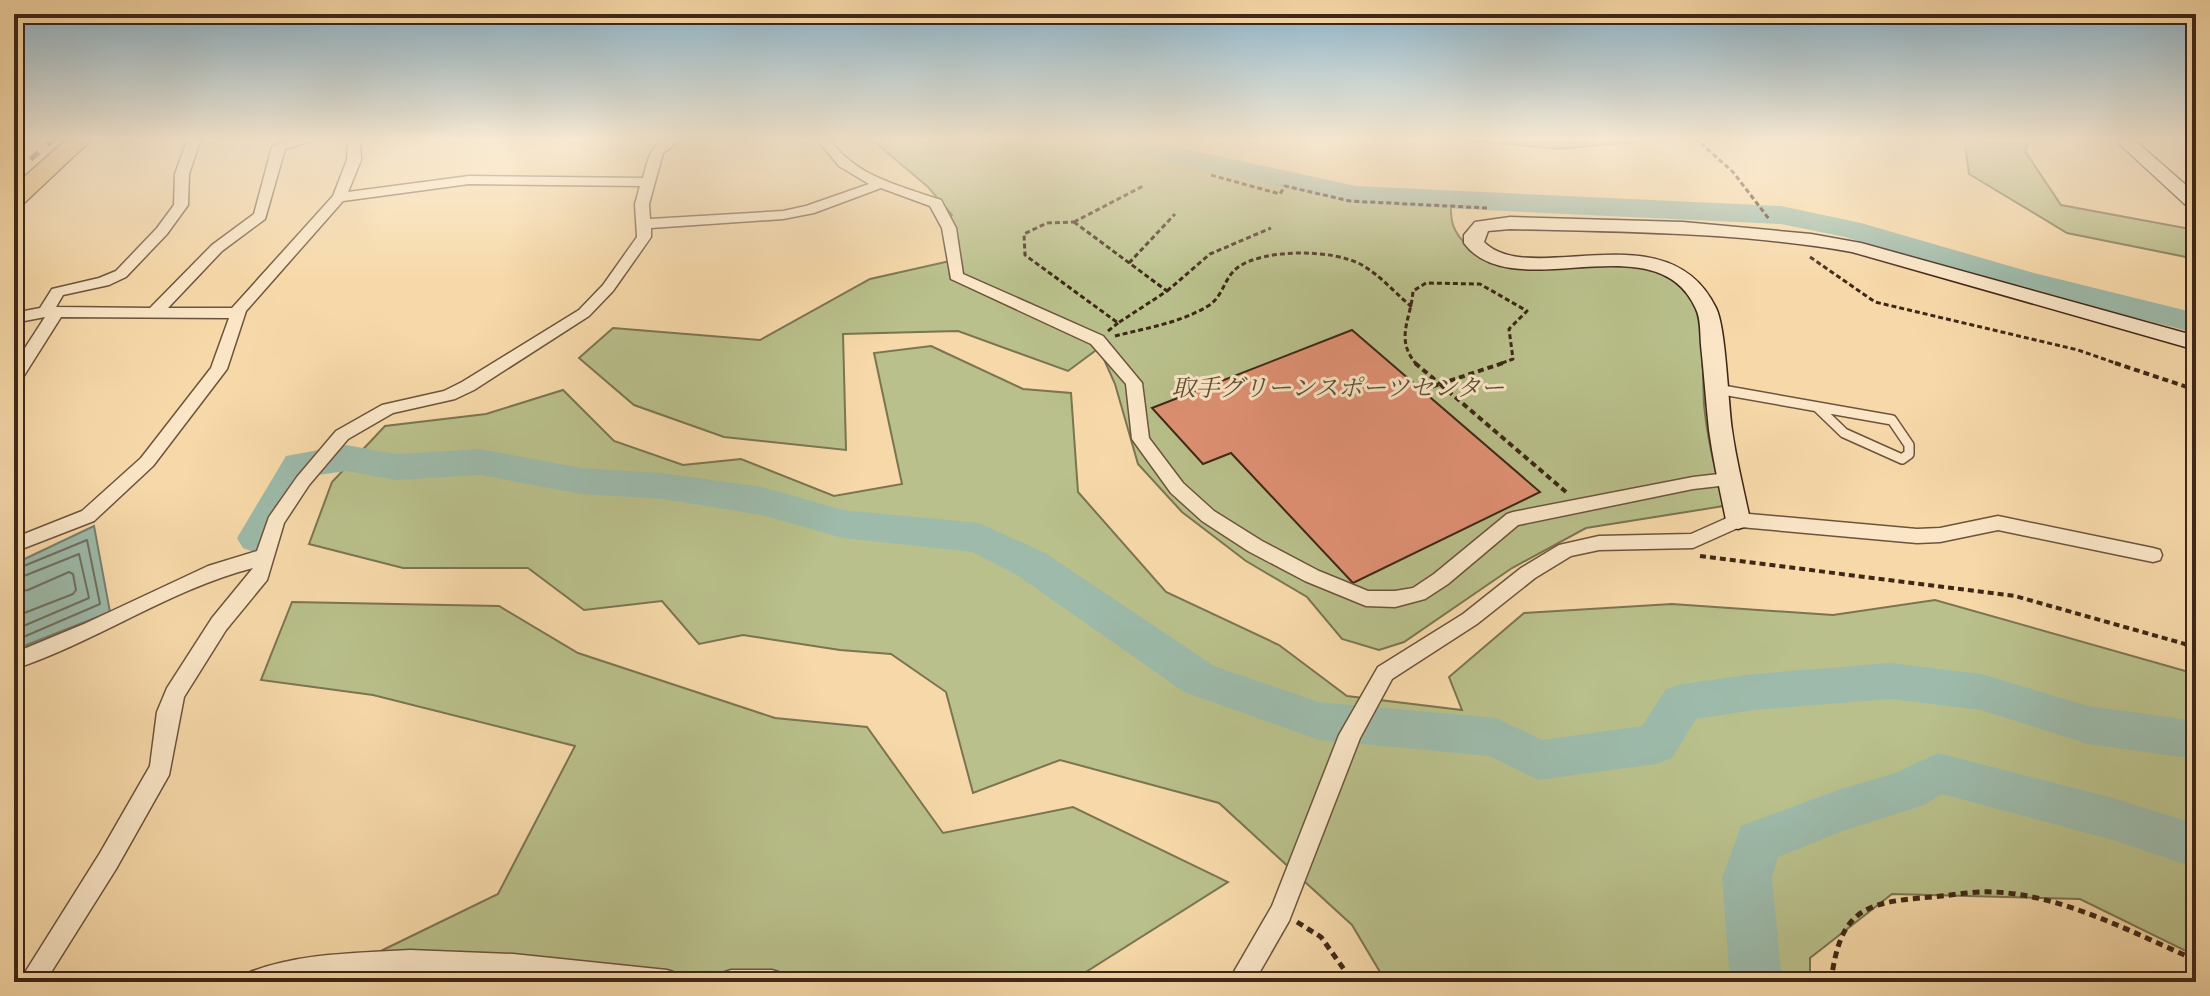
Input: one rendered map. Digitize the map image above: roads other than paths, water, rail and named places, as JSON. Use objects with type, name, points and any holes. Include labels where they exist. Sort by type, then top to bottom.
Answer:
[{"type":"highway","points":[[14,199],[30,184]]},
{"type":"street","points":[[14,378],[51,312],[57,292],[104,282],[121,274],[162,231],[181,205],[182,184]]},
{"type":"street","points":[[155,312],[217,248],[260,216],[269,184]]},
{"type":"street","points":[[14,318],[51,312],[236,313],[339,197],[344,184]]},
{"type":"street","points":[[339,197],[435,184]]},
{"type":"street","points":[[31,982],[108,861],[161,768],[168,712],[174,694],[219,624],[260,575],[275,522],[303,481],[342,435],[388,409],[449,395],[468,386],[584,313],[633,255],[644,237],[642,204],[647,184]]},
{"type":"street","points":[[643,224],[783,215],[809,210],[879,184]]},
{"type":"street","points":[[881,184],[936,203],[949,228],[956,276],[1097,340],[1134,383],[1141,439],[1177,488],[1208,516],[1255,546],[1312,576],[1366,598],[1395,599],[1418,594],[1441,579],[1513,519],[1693,483],[1728,479]]},
{"type":"street","points":[[2174,184],[2196,204]]},
{"type":"street","points":[[1738,520],[1728,479],[1708,311],[1703,298],[1679,275],[1636,260],[1516,263],[1496,260],[1481,251],[1474,243],[1474,235],[1491,223],[1773,227],[2196,343]]},
{"type":"street","points":[[14,545],[88,516],[147,462],[219,369],[239,310]]},
{"type":"street","points":[[1240,982],[1281,913],[1350,735],[1385,673],[1470,619],[1528,573],[1566,550],[1599,543],[1693,541],[1738,520],[1917,536],[1940,535],[1998,523],[2153,555]]},
{"type":"street","points":[[14,661],[101,627],[219,569],[255,562],[267,555]]},
{"type":"street","points":[[257,982],[284,975],[399,961],[473,964],[667,982]]},
{"type":"street","points":[[731,982],[772,982]]},
{"type":"lane","points":[[1717,389],[1892,420],[1909,445],[1909,454],[1902,459],[1844,433],[1817,407]]},
{"type":"water","points":[[94,526],[110,612],[14,650],[14,564]]},
{"type":"waterway","points":[[1308,184],[1356,195],[1781,215],[1850,229],[2024,280],[2196,323]]},
{"type":"waterway","points":[[257,538],[299,465],[346,458],[396,467],[481,462],[581,481],[662,486],[762,501],[843,524],[979,538],[1031,564],[1199,679],[1319,721],[1496,737],[1538,760],[1656,744],[1682,702],[1754,692],[1891,681],[1981,692],[2088,725],[2196,740]]},
{"type":"waterway","points":[[1756,982],[1747,878],[1758,842],[1838,811],[1907,790],[1938,773],[2113,819],[2196,846]]},
{"type":"park label","name":"取手グリーンスポーツセンター","points":[[1338,389]]}]
